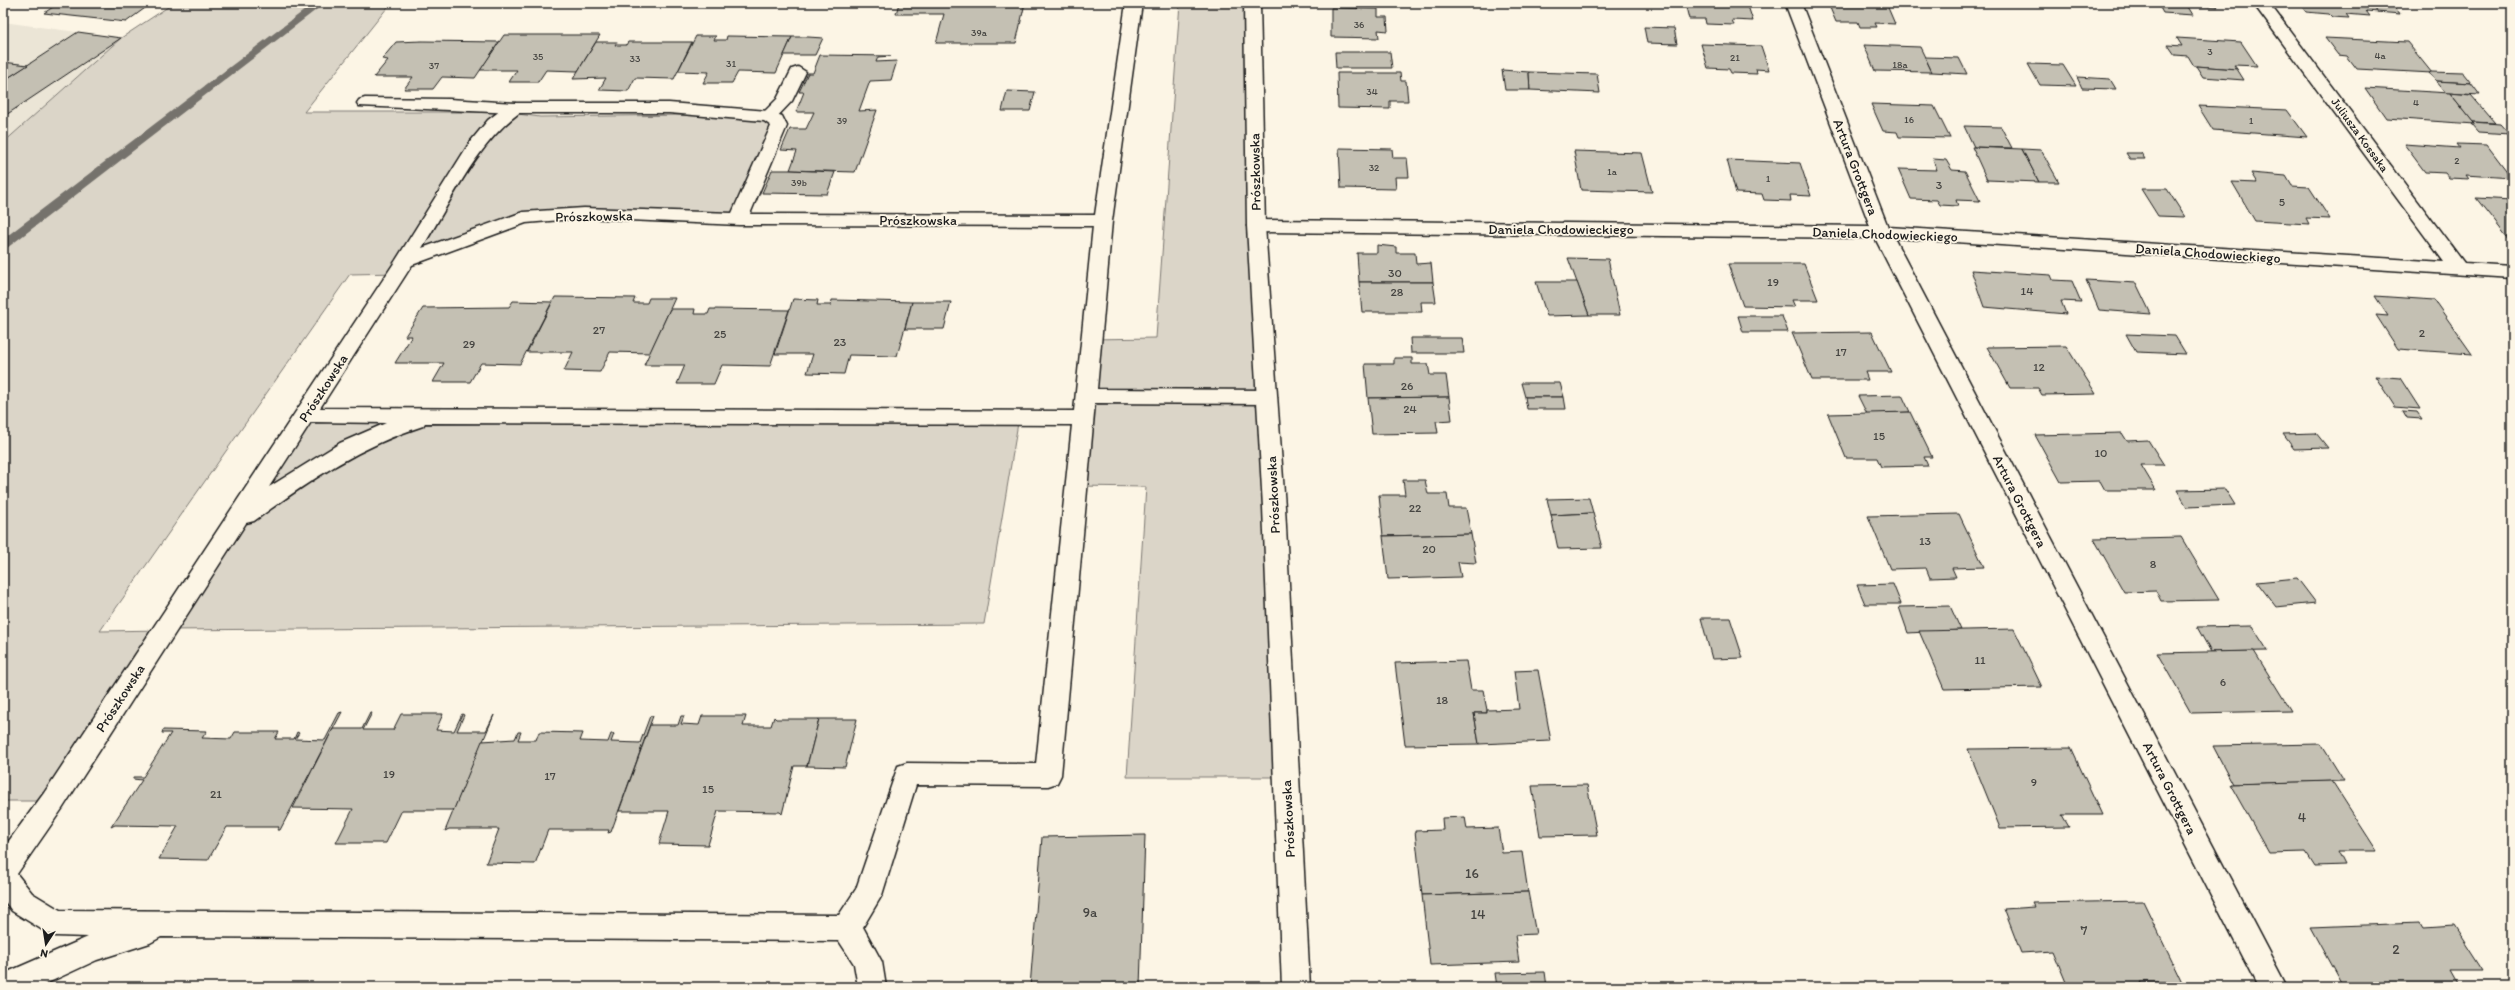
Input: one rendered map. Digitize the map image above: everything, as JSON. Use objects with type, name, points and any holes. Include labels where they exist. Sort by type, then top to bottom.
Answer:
[{"type":"street","points":[[846,928],[868,896],[907,774],[1048,775],[1103,221],[1134,3]]},
{"type":"street","name":"Prószkowska","points":[[1252,3],[1256,226],[1267,397],[1296,987]]},
{"type":"street","name":"Artura Grottgera","points":[[1793,3],[1881,232],[2273,987]]},
{"type":"street","name":"Juliusza Kossaka","points":[[2261,3],[2458,268]]},
{"type":"street","points":[[768,116],[784,101],[798,72]]},
{"type":"street","points":[[365,103],[449,104],[515,108],[669,108],[768,116],[776,120],[779,126],[740,219]]},
{"type":"street","points":[[405,261],[479,142],[494,124],[515,108]]},
{"type":"street","name":"Prószkowska","points":[[3,871],[53,801],[405,261],[523,218],[584,213],[740,219],[1103,221]]},
{"type":"street","name":"Daniela Chodowieckiego","points":[[1256,226],[1881,232],[2512,272]]},
{"type":"street","points":[[1086,396],[1267,397]]},
{"type":"street","points":[[306,415],[1083,418]]},
{"type":"street","name":"Prószkowska","points":[[235,523],[290,483],[353,444],[406,424],[436,416]]},
{"type":"street","points":[[3,878],[22,902],[56,922],[846,928]]},
{"type":"street","points":[[7,987],[93,948],[170,924]]},
{"type":"street","points":[[846,928],[865,952],[872,977],[872,987]]},
{"type":"shaded area","points":[[174,3],[391,3],[304,112],[503,112],[540,117],[758,114],[776,120],[739,219],[584,213],[523,218],[405,261],[399,273],[350,274],[100,631],[164,630],[306,415],[1019,417],[984,624],[165,630],[53,801],[3,801],[3,143],[121,38]]},
{"type":"shaded area","points":[[1180,3],[1252,3],[1286,777],[1127,777],[1146,487],[1077,486],[1091,339],[1156,338]]},
{"type":"shaded area","points":[[3,22],[121,38],[3,143]]},
{"type":"building","points":[[59,3],[152,3],[126,22],[44,13]]},
{"type":"building","points":[[899,3],[1025,3],[1016,43],[936,43],[944,14],[896,14]]},
{"type":"building","points":[[1685,3],[1747,3],[1753,21],[1732,20],[1734,25],[1706,24],[1705,19],[1689,19]]},
{"type":"building","points":[[1828,3],[1886,3],[1895,24],[1875,23],[1877,27],[1860,27],[1858,22],[1836,22]]},
{"type":"building","points":[[2215,3],[2218,7],[2158,4]]},
{"type":"building","points":[[2299,3],[2372,3],[2379,12],[2366,11],[2370,16],[2346,14],[2349,18],[2332,17],[2329,14],[2306,12]]},
{"type":"building","points":[[2372,3],[2392,3],[2400,14],[2377,12]]},
{"type":"building","points":[[2158,4],[2187,5],[2193,15],[2163,13]]},
{"type":"building","points":[[1331,8],[1378,9],[1378,17],[1387,17],[1388,31],[1378,30],[1379,38],[1331,37]]},
{"type":"building","points":[[1644,27],[1674,28],[1677,44],[1647,43]]},
{"type":"building","points":[[78,32],[121,38],[3,117],[3,81]]},
{"type":"building","points":[[504,35],[600,35],[578,71],[546,70],[538,82],[509,82],[517,70],[480,70]]},
{"type":"building","points":[[696,36],[716,36],[714,40],[726,40],[727,36],[792,37],[776,73],[738,72],[732,83],[703,83],[709,72],[678,71]]},
{"type":"building","points":[[792,37],[823,38],[815,55],[784,55]]},
{"type":"building","points":[[2177,38],[2241,42],[2257,66],[2234,65],[2237,69],[2194,66],[2188,56],[2175,55],[2168,45],[2182,46]]},
{"type":"building","points":[[2325,38],[2407,42],[2432,73],[2357,69],[2347,56],[2338,55]]},
{"type":"building","points":[[396,42],[499,42],[475,78],[442,77],[433,89],[404,89],[413,77],[374,77],[388,60],[382,59]]},
{"type":"building","points":[[596,42],[617,42],[615,45],[626,45],[628,42],[692,42],[674,79],[635,78],[628,91],[599,90],[606,78],[573,79]]},
{"type":"building","points":[[1701,44],[1761,46],[1769,70],[1756,69],[1757,74],[1731,73],[1729,69],[1708,68]]},
{"type":"building","points":[[1864,45],[1920,47],[1932,72],[1875,71]]},
{"type":"building","points":[[1335,52],[1390,52],[1392,68],[1336,68]]},
{"type":"building","points":[[820,55],[891,56],[878,57],[876,62],[897,61],[891,80],[870,81],[859,111],[877,110],[855,172],[790,170],[797,151],[781,150],[790,129],[806,129],[814,112],[796,112],[804,92],[799,92],[808,73],[813,73]]},
{"type":"building","points":[[1925,57],[1959,58],[1967,74],[1932,72]]},
{"type":"building","points":[[3,62],[28,65],[3,81]]},
{"type":"building","points":[[2028,64],[2063,65],[2076,86],[2040,85]]},
{"type":"building","points":[[2196,66],[2237,69],[2244,80],[2203,77]]},
{"type":"building","points":[[1502,70],[1529,72],[1530,90],[1505,90]]},
{"type":"building","points":[[1529,72],[1597,74],[1600,93],[1530,90]]},
{"type":"building","points":[[1337,73],[1400,73],[1401,81],[1406,81],[1408,101],[1390,101],[1390,109],[1338,108]]},
{"type":"building","points":[[2429,73],[2463,73],[2471,83],[2436,81]]},
{"type":"building","points":[[2077,77],[2110,79],[2116,89],[2082,88]]},
{"type":"building","points":[[2436,81],[2471,83],[2480,95],[2446,93]]},
{"type":"building","points":[[2365,88],[2450,93],[2475,124],[2386,118]]},
{"type":"building","points":[[1007,91],[1035,92],[1030,111],[1002,111]]},
{"type":"building","points":[[2450,93],[2471,95],[2495,123],[2473,122]]},
{"type":"building","points":[[1871,104],[1934,106],[1950,138],[1899,137],[1897,132],[1883,131]]},
{"type":"building","points":[[2198,106],[2287,110],[2307,137],[2213,130]]},
{"type":"building","points":[[2473,122],[2500,124],[2509,134],[2479,132],[2472,124],[2475,124]]},
{"type":"building","points":[[1964,126],[2001,127],[2012,148],[1974,147]]},
{"type":"building","points":[[2404,144],[2460,148],[2457,144],[2487,145],[2512,178],[2466,175],[2469,179],[2449,178],[2445,173],[2425,172]]},
{"type":"building","points":[[1972,147],[2022,149],[2039,182],[1987,180]]},
{"type":"building","points":[[1339,148],[1392,149],[1393,158],[1407,158],[1409,177],[1395,177],[1396,189],[1341,188]]},
{"type":"building","points":[[2022,149],[2041,150],[2059,182],[2039,182]]},
{"type":"building","points":[[1574,151],[1642,153],[1652,192],[1581,190]]},
{"type":"building","points":[[2126,153],[2141,153],[2145,159],[2130,159]]},
{"type":"building","points":[[1933,159],[1946,160],[1952,170],[1965,171],[1980,201],[1956,200],[1958,206],[1940,205],[1937,200],[1911,199],[1898,169],[1937,170]]},
{"type":"building","points":[[1727,160],[1800,163],[1811,196],[1790,195],[1791,201],[1764,200],[1762,194],[1736,193]]},
{"type":"building","points":[[772,170],[835,172],[827,194],[762,193]]},
{"type":"building","points":[[2251,173],[2286,176],[2292,186],[2309,187],[2330,219],[2306,218],[2309,224],[2255,221],[2232,182],[2257,183]]},
{"type":"building","points":[[2141,189],[2167,189],[2185,217],[2158,216]]},
{"type":"building","points":[[2476,198],[2512,200],[2512,237],[2507,237]]},
{"type":"building","points":[[1377,245],[1396,247],[1396,253],[1415,253],[1416,264],[1431,263],[1433,282],[1359,282],[1357,253],[1377,253]]},
{"type":"building","points":[[1568,258],[1608,259],[1620,315],[1589,315]]},
{"type":"building","points":[[1728,264],[1804,264],[1818,300],[1792,300],[1795,307],[1743,306]]},
{"type":"building","points":[[1971,270],[2051,275],[2053,280],[2072,281],[2081,302],[2061,301],[2066,314],[1984,307]]},
{"type":"building","points":[[2086,280],[2136,283],[2151,314],[2099,310]]},
{"type":"building","points":[[1359,282],[1433,282],[1436,302],[1421,302],[1422,312],[1362,312]]},
{"type":"building","points":[[1536,282],[1577,282],[1589,315],[1547,316]]},
{"type":"building","points":[[2375,296],[2434,300],[2472,354],[2398,349],[2376,315],[2388,316]]},
{"type":"building","points":[[555,297],[635,298],[633,303],[647,303],[649,298],[675,298],[650,353],[610,352],[600,372],[564,371],[573,352],[527,352]]},
{"type":"building","points":[[793,299],[818,300],[817,305],[831,305],[832,300],[912,302],[897,356],[849,355],[844,374],[807,373],[813,354],[775,354]]},
{"type":"building","points":[[513,301],[552,302],[520,364],[481,363],[470,382],[433,382],[444,363],[395,363],[412,336],[405,336],[423,308],[509,307]]},
{"type":"building","points":[[912,302],[951,302],[944,329],[905,329]]},
{"type":"building","points":[[670,309],[695,309],[694,314],[708,314],[710,309],[789,310],[770,366],[722,365],[714,384],[677,384],[685,365],[644,365]]},
{"type":"building","points":[[1738,316],[1782,316],[1788,332],[1743,332]]},
{"type":"building","points":[[1872,332],[1891,372],[1865,372],[1868,380],[1812,380],[1792,333]]},
{"type":"building","points":[[2126,334],[2175,336],[2186,354],[2136,352]]},
{"type":"building","points":[[1410,338],[1462,338],[1464,353],[1411,353]]},
{"type":"building","points":[[2066,346],[2096,394],[2042,395],[2038,388],[2010,388],[1987,347]]},
{"type":"building","points":[[1394,358],[1412,358],[1412,364],[1428,364],[1430,375],[1446,375],[1449,397],[1368,398],[1365,364],[1394,364]]},
{"type":"building","points":[[2375,376],[2400,378],[2420,409],[2395,407]]},
{"type":"building","points":[[1521,383],[1560,383],[1564,397],[1525,397]]},
{"type":"building","points":[[1902,395],[1910,412],[1867,414],[1858,396]]},
{"type":"building","points":[[1449,397],[1452,420],[1436,421],[1438,433],[1372,434],[1368,398]]},
{"type":"building","points":[[1525,397],[1564,397],[1566,409],[1527,409]]},
{"type":"building","points":[[2403,411],[2417,412],[2422,419],[2407,418]]},
{"type":"building","points":[[1910,412],[1932,457],[1924,457],[1928,466],[1881,467],[1877,458],[1846,458],[1828,414]]},
{"type":"building","points":[[2122,433],[2127,441],[2148,440],[2164,465],[2141,465],[2156,490],[2105,490],[2100,481],[2061,482],[2035,435]]},
{"type":"building","points":[[2316,433],[2328,448],[2294,449],[2283,434]]},
{"type":"building","points":[[1403,480],[1425,480],[1428,494],[1447,494],[1449,508],[1466,508],[1471,534],[1383,536],[1379,495],[1405,495]]},
{"type":"building","points":[[2225,489],[2235,505],[2187,507],[2177,490]]},
{"type":"building","points":[[1589,498],[1593,513],[1551,515],[1547,499]]},
{"type":"building","points":[[1593,513],[1602,548],[1558,549],[1551,515]]},
{"type":"building","points":[[1959,514],[1984,567],[1952,568],[1956,577],[1930,578],[1926,568],[1890,569],[1868,516]]},
{"type":"building","points":[[1471,534],[1476,563],[1458,562],[1461,577],[1388,579],[1383,536]]},
{"type":"building","points":[[2181,537],[2219,600],[2161,601],[2156,591],[2124,592],[2094,539]]},
{"type":"building","points":[[2297,578],[2316,603],[2276,607],[2257,582]]},
{"type":"building","points":[[1893,584],[1901,604],[1865,604],[1857,585]]},
{"type":"building","points":[[1950,606],[1961,630],[1908,633],[1899,607]]},
{"type":"building","points":[[1701,618],[1730,618],[1743,658],[1712,659]]},
{"type":"building","points":[[2252,626],[2268,651],[2211,652],[2197,627]]},
{"type":"building","points":[[2014,629],[2042,687],[1944,689],[1919,631]]},
{"type":"building","points":[[2254,651],[2291,711],[2191,713],[2157,653]]},
{"type":"building","points":[[1466,661],[1471,690],[1483,690],[1487,710],[1487,713],[1474,713],[1479,744],[1405,745],[1395,663]]},
{"type":"building","points":[[1538,670],[1551,741],[1479,744],[1474,713],[1487,713],[1487,710],[1519,709],[1514,671]]},
{"type":"building","points":[[342,712],[280,830],[277,830],[279,827],[227,827],[208,860],[159,859],[178,826],[115,825],[111,827],[142,780],[133,779],[133,777],[143,777],[171,733],[162,733],[163,730],[207,731],[202,738],[231,739],[235,732],[279,732],[275,739],[294,739],[297,732],[299,733],[295,739],[325,740],[339,713]]},
{"type":"building","points":[[370,713],[372,713],[363,730],[393,730],[401,714],[443,714],[436,730],[454,731],[462,714],[464,715],[457,731],[486,731],[494,715],[454,810],[402,810],[386,843],[336,843],[353,809],[293,808],[333,729],[362,729]]},
{"type":"building","points":[[650,716],[653,716],[611,832],[608,833],[609,830],[548,830],[535,864],[486,863],[499,829],[449,829],[445,831],[482,741],[515,739],[518,732],[521,732],[518,740],[536,740],[539,732],[583,733],[580,741],[608,742],[611,734],[614,734],[611,742],[640,743]]},
{"type":"building","points":[[681,716],[684,716],[681,724],[699,725],[702,716],[746,716],[743,726],[771,726],[774,717],[776,719],[819,719],[807,766],[794,766],[782,814],[780,812],[718,811],[708,845],[659,844],[669,811],[619,811],[650,725],[678,725]]},
{"type":"building","points":[[819,719],[857,719],[845,767],[807,766]]},
{"type":"building","points":[[2321,744],[2344,781],[2233,784],[2213,746]]},
{"type":"building","points":[[2071,748],[2102,815],[2062,815],[2069,827],[2000,828],[1968,749]]},
{"type":"building","points":[[2332,781],[2377,851],[2338,851],[2345,865],[2315,866],[2306,852],[2269,853],[2230,784]]},
{"type":"building","points":[[1587,785],[1597,835],[1540,836],[1532,786]]},
{"type":"building","points":[[1465,817],[1467,829],[1498,828],[1502,853],[1522,852],[1528,892],[1422,895],[1415,831],[1443,830],[1442,818]]},
{"type":"building","points":[[1145,835],[1140,987],[1030,987],[1042,837]]},
{"type":"building","points":[[1528,892],[1536,934],[1515,935],[1519,962],[1430,965],[1422,895]]},
{"type":"building","points":[[2143,901],[2182,982],[2141,982],[2144,987],[2068,987],[2053,951],[2021,953],[2004,909],[2034,907],[2032,903]]},
{"type":"building","points":[[2420,923],[2423,928],[2454,926],[2483,971],[2450,971],[2459,987],[2343,987],[2310,927]]},
{"type":"building","points":[[1545,972],[1547,987],[1497,987],[1495,973]]},
{"type":"waterway","points":[[3,245],[320,3]]}]
